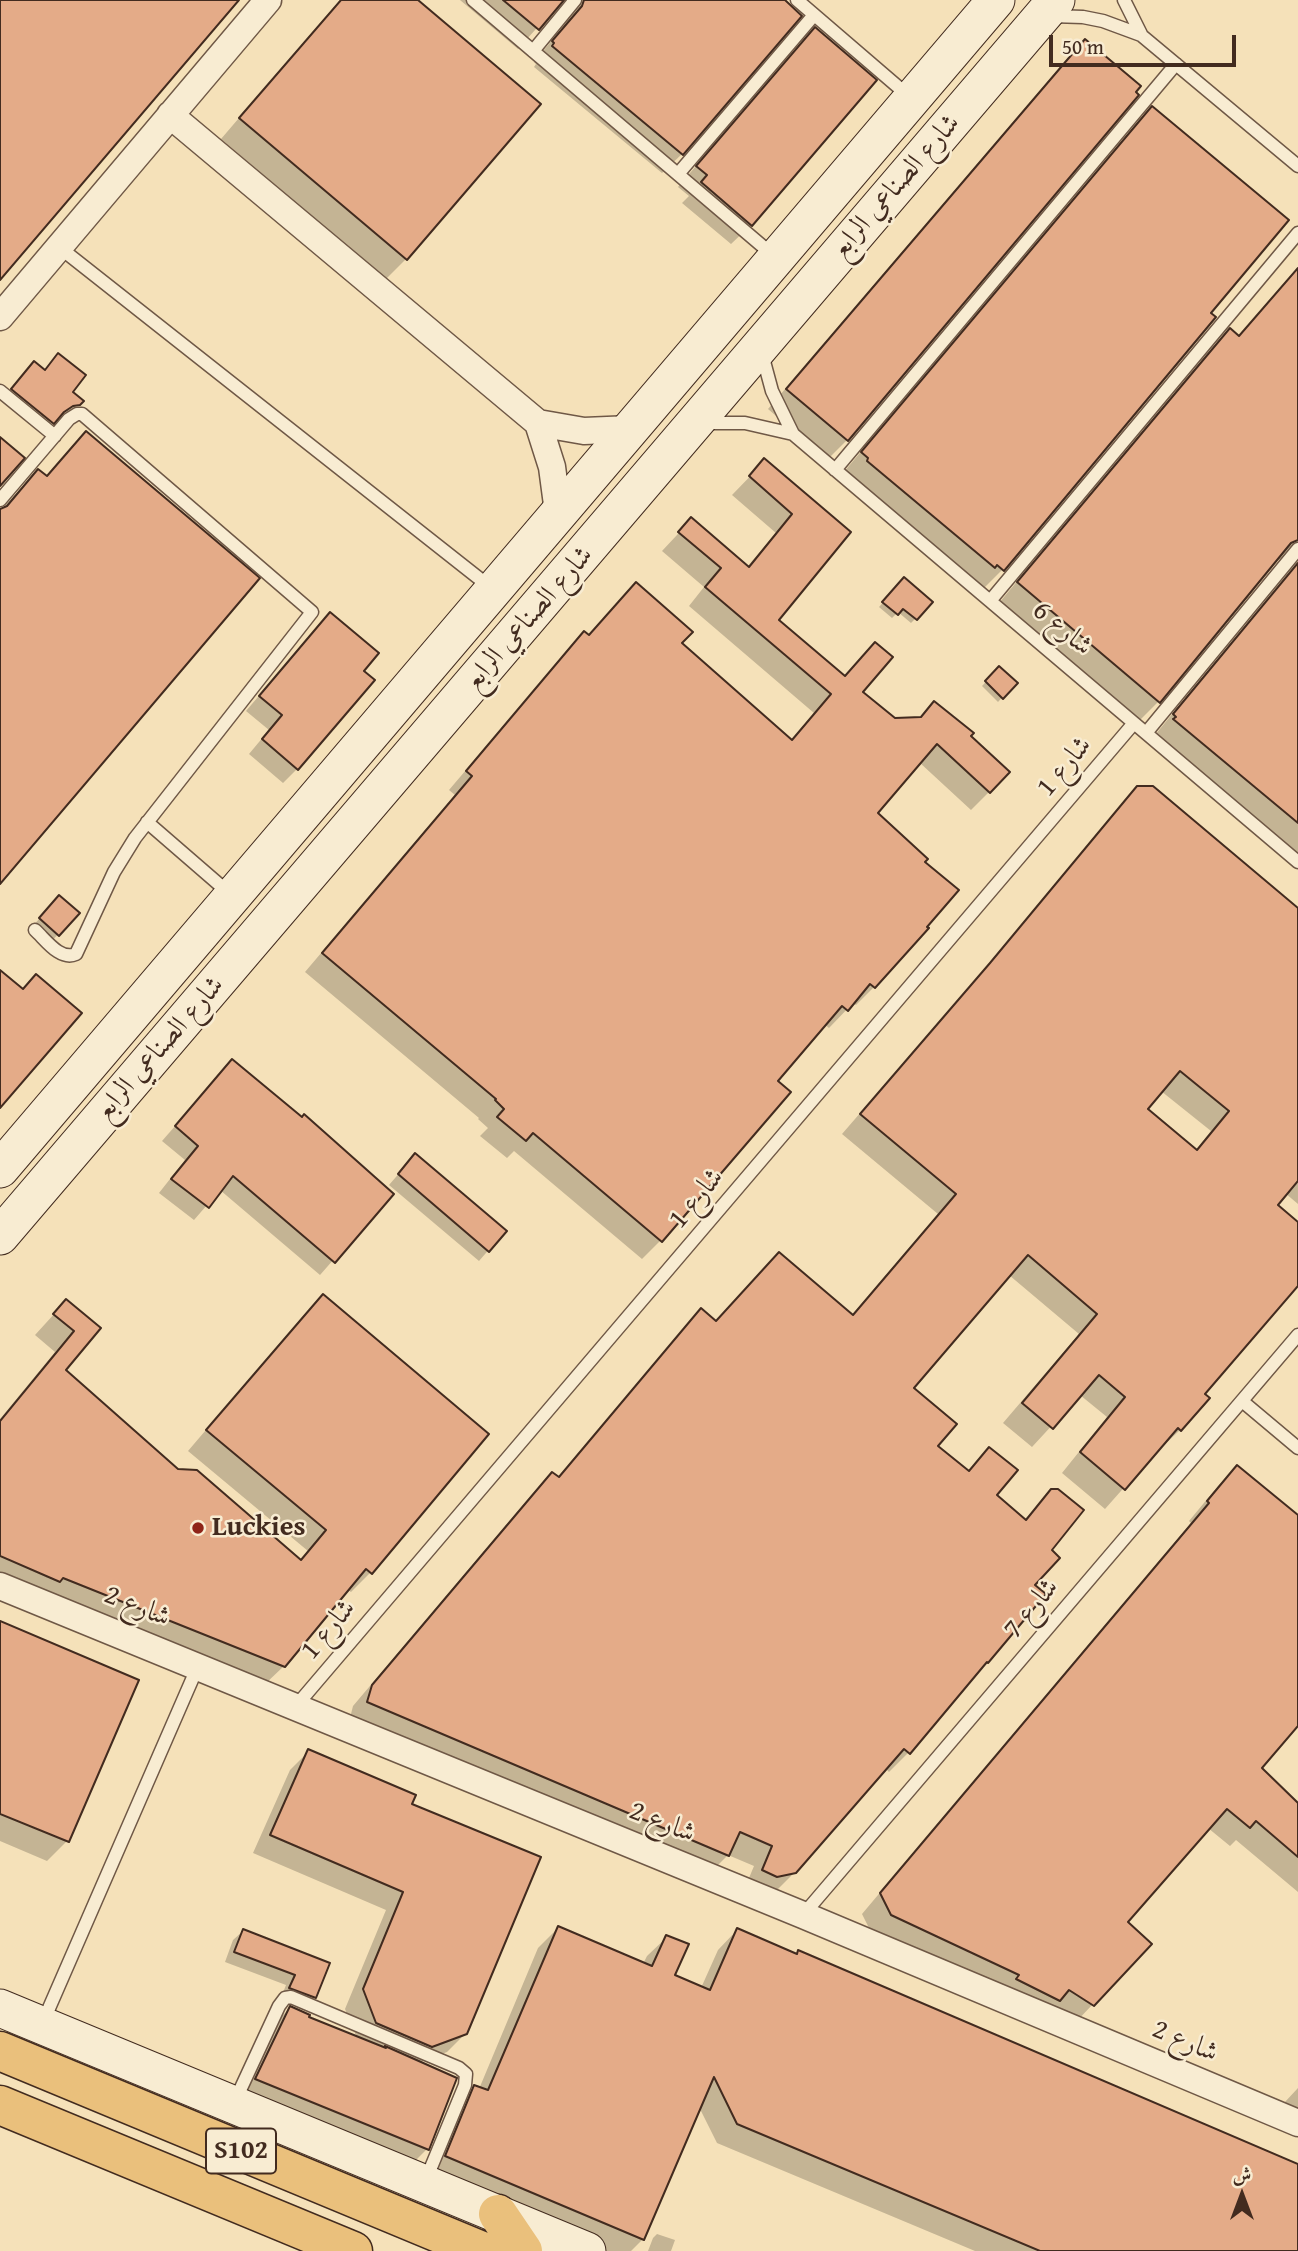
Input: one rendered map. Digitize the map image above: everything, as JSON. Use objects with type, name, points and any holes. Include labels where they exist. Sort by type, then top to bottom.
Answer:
[{"type":"highway","name":"S102","points":[[0,2051],[482,2251]]},
{"type":"highway","name":"S102","points":[[0,2105],[353,2251]]},
{"type":"highway","points":[[498,2214],[523,2251]]},
{"type":"main road","name":"شارع الصناعي الرابع","points":[[0,1169],[996,0]]},
{"type":"main road","name":"شارع الصناعي الرابع","points":[[0,1236],[1049,8]]},
{"type":"main road","points":[[0,2008],[587,2251]]},
{"type":"street","points":[[0,317],[268,0]]},
{"type":"street","points":[[170,116],[538,423],[584,431],[631,429]]},
{"type":"street","points":[[538,423],[552,467],[558,512]]},
{"type":"street","name":"شارع 2","points":[[0,1586],[803,1915],[1298,2123]]},
{"type":"lane","points":[[473,0],[776,258]]},
{"type":"lane","points":[[533,51],[575,0]]},
{"type":"lane","points":[[797,0],[912,98]]},
{"type":"lane","points":[[1124,0],[1141,35]]},
{"type":"lane","points":[[1049,8],[1073,17],[1103,21],[1141,35],[1298,166]]},
{"type":"lane","points":[[678,174],[814,15]]},
{"type":"lane","points":[[835,470],[1176,64]]},
{"type":"lane","points":[[990,601],[1298,233]]},
{"type":"lane","points":[[59,247],[493,590]]},
{"type":"lane","name":"شارع 6","points":[[761,344],[772,391],[793,434],[1298,862]]},
{"type":"lane","points":[[0,391],[55,436]]},
{"type":"lane","points":[[0,500],[73,416],[85,416],[312,612],[147,822],[114,872],[76,954],[62,955],[35,930]]},
{"type":"lane","name":"شارع 6","points":[[695,424],[745,423],[793,434]]},
{"type":"lane","points":[[1146,733],[1298,549]]},
{"type":"lane","name":"شارع 1","points":[[296,1706],[1134,723]]},
{"type":"lane","points":[[147,822],[233,897]]},
{"type":"lane","name":"شارع 7","points":[[803,1915],[1298,1335]]},
{"type":"lane","points":[[1242,1401],[1298,1448]]},
{"type":"lane","points":[[41,2025],[198,1666]]},
{"type":"lane","points":[[234,2104],[281,2001],[285,1998],[296,1998],[459,2068],[466,2074],[465,2085],[425,2182]]},
{"type":"building","points":[[0,0],[239,0],[0,280]]},
{"type":"building","points":[[341,0],[418,0],[541,104],[407,260],[239,118]]},
{"type":"building","points":[[503,0],[564,0],[539,30]]},
{"type":"building","points":[[584,0],[785,0],[802,16],[683,155],[552,46],[552,41],[582,6]]},
{"type":"building","points":[[815,27],[877,80],[752,226],[701,182],[707,175],[696,166]]},
{"type":"building","points":[[1085,39],[1141,86],[1136,92],[1139,95],[848,441],[786,389]]},
{"type":"building","points":[[1152,106],[1289,220],[1211,313],[1216,317],[1004,571],[997,565],[995,568],[867,461],[868,458],[861,452]]},
{"type":"building","points":[[1298,268],[1298,540],[1291,543],[1160,703],[1017,582],[1230,328],[1239,336]]},
{"type":"building","points":[[58,353],[86,375],[73,392],[84,401],[64,412],[54,424],[11,389],[34,361],[45,370]]},
{"type":"building","points":[[86,431],[260,578],[0,884],[0,509],[7,506],[38,469],[47,476]]},
{"type":"building","points":[[0,437],[25,458],[0,486]]},
{"type":"building","points":[[764,458],[851,532],[779,620],[845,676],[875,642],[893,657],[863,692],[895,718],[921,717],[934,701],[974,733],[971,736],[1010,772],[990,793],[937,744],[878,813],[928,859],[925,862],[959,890],[875,988],[870,984],[848,1011],[842,1006],[778,1081],[791,1092],[662,1242],[533,1133],[526,1141],[497,1117],[504,1109],[496,1099],[322,953],[472,776],[466,771],[584,631],[589,635],[636,582],[693,632],[682,643],[792,740],[831,694],[705,587],[721,568],[678,532],[691,517],[749,567],[792,514],[749,476]]},
{"type":"building","points":[[1298,563],[1298,823],[1173,719],[1176,717],[1173,714]]},
{"type":"building","points":[[904,577],[933,602],[917,620],[903,609],[898,615],[882,602]]},
{"type":"building","points":[[330,612],[379,653],[364,671],[375,680],[298,770],[262,739],[282,715],[259,696]]},
{"type":"building","points":[[999,666],[1018,683],[1003,699],[985,681]]},
{"type":"building","points":[[1137,786],[1153,786],[1298,908],[1298,1181],[1278,1205],[1298,1222],[1298,1286],[1205,1394],[1210,1398],[1181,1431],[1178,1428],[1125,1490],[1080,1452],[1125,1397],[1099,1375],[1053,1429],[1022,1403],[1097,1314],[1028,1255],[914,1388],[957,1424],[938,1446],[969,1471],[989,1447],[1018,1470],[997,1495],[1026,1520],[1051,1489],[1058,1489],[1084,1510],[1052,1550],[1060,1558],[1035,1585],[1046,1594],[988,1663],[910,1754],[904,1749],[796,1873],[777,1877],[762,1870],[772,1846],[740,1832],[729,1856],[367,1702],[372,1685],[552,1472],[559,1477],[701,1308],[716,1321],[779,1252],[853,1315],[956,1194],[860,1114]],"holes":[[[1180,1071],[1229,1111],[1197,1150],[1148,1109]]]},
{"type":"building","points":[[59,895],[80,913],[59,936],[39,918]]},
{"type":"building","points":[[0,970],[23,989],[36,974],[82,1013],[0,1108]]},
{"type":"building","points":[[232,1059],[302,1117],[304,1114],[394,1194],[335,1263],[233,1176],[209,1208],[171,1179],[198,1146],[175,1126]]},
{"type":"building","points":[[415,1153],[507,1231],[489,1252],[398,1174]]},
{"type":"building","points":[[323,1294],[489,1434],[372,1574],[366,1569],[285,1667],[63,1578],[60,1582],[0,1556],[0,1421],[74,1331],[53,1314],[66,1299],[101,1328],[66,1370],[178,1469],[197,1470],[301,1560],[326,1530],[206,1430]]},
{"type":"building","points":[[1237,1465],[1298,1515],[1298,1726],[1262,1768],[1298,1803],[1298,1857],[1256,1821],[1250,1828],[1227,1809],[1128,1922],[1152,1944],[1094,2006],[1069,1990],[1060,2001],[1016,1979],[1019,1975],[891,1915],[880,1893],[1209,1503],[1207,1501]]},
{"type":"building","points":[[0,1621],[139,1680],[69,1842],[0,1814]]},
{"type":"building","points":[[308,1749],[416,1795],[412,1804],[541,1857],[467,2034],[432,2047],[376,2023],[363,1989],[403,1892],[270,1835]]},
{"type":"building","points":[[558,1926],[652,1966],[666,1935],[689,1944],[675,1975],[710,1990],[737,1928],[797,1954],[798,1950],[1298,2164],[1298,2251],[1040,2251],[737,2124],[714,2077],[644,2240],[445,2156],[474,2085],[488,2090]]},
{"type":"building","points":[[243,1929],[330,1963],[316,1998],[289,1988],[295,1975],[234,1952]]},
{"type":"building","points":[[290,2006],[310,2015],[309,2017],[386,2048],[385,2046],[457,2078],[429,2150],[255,2079]]},
{"type":"place","name":"Luckies","points":[[198,1528]]}]
